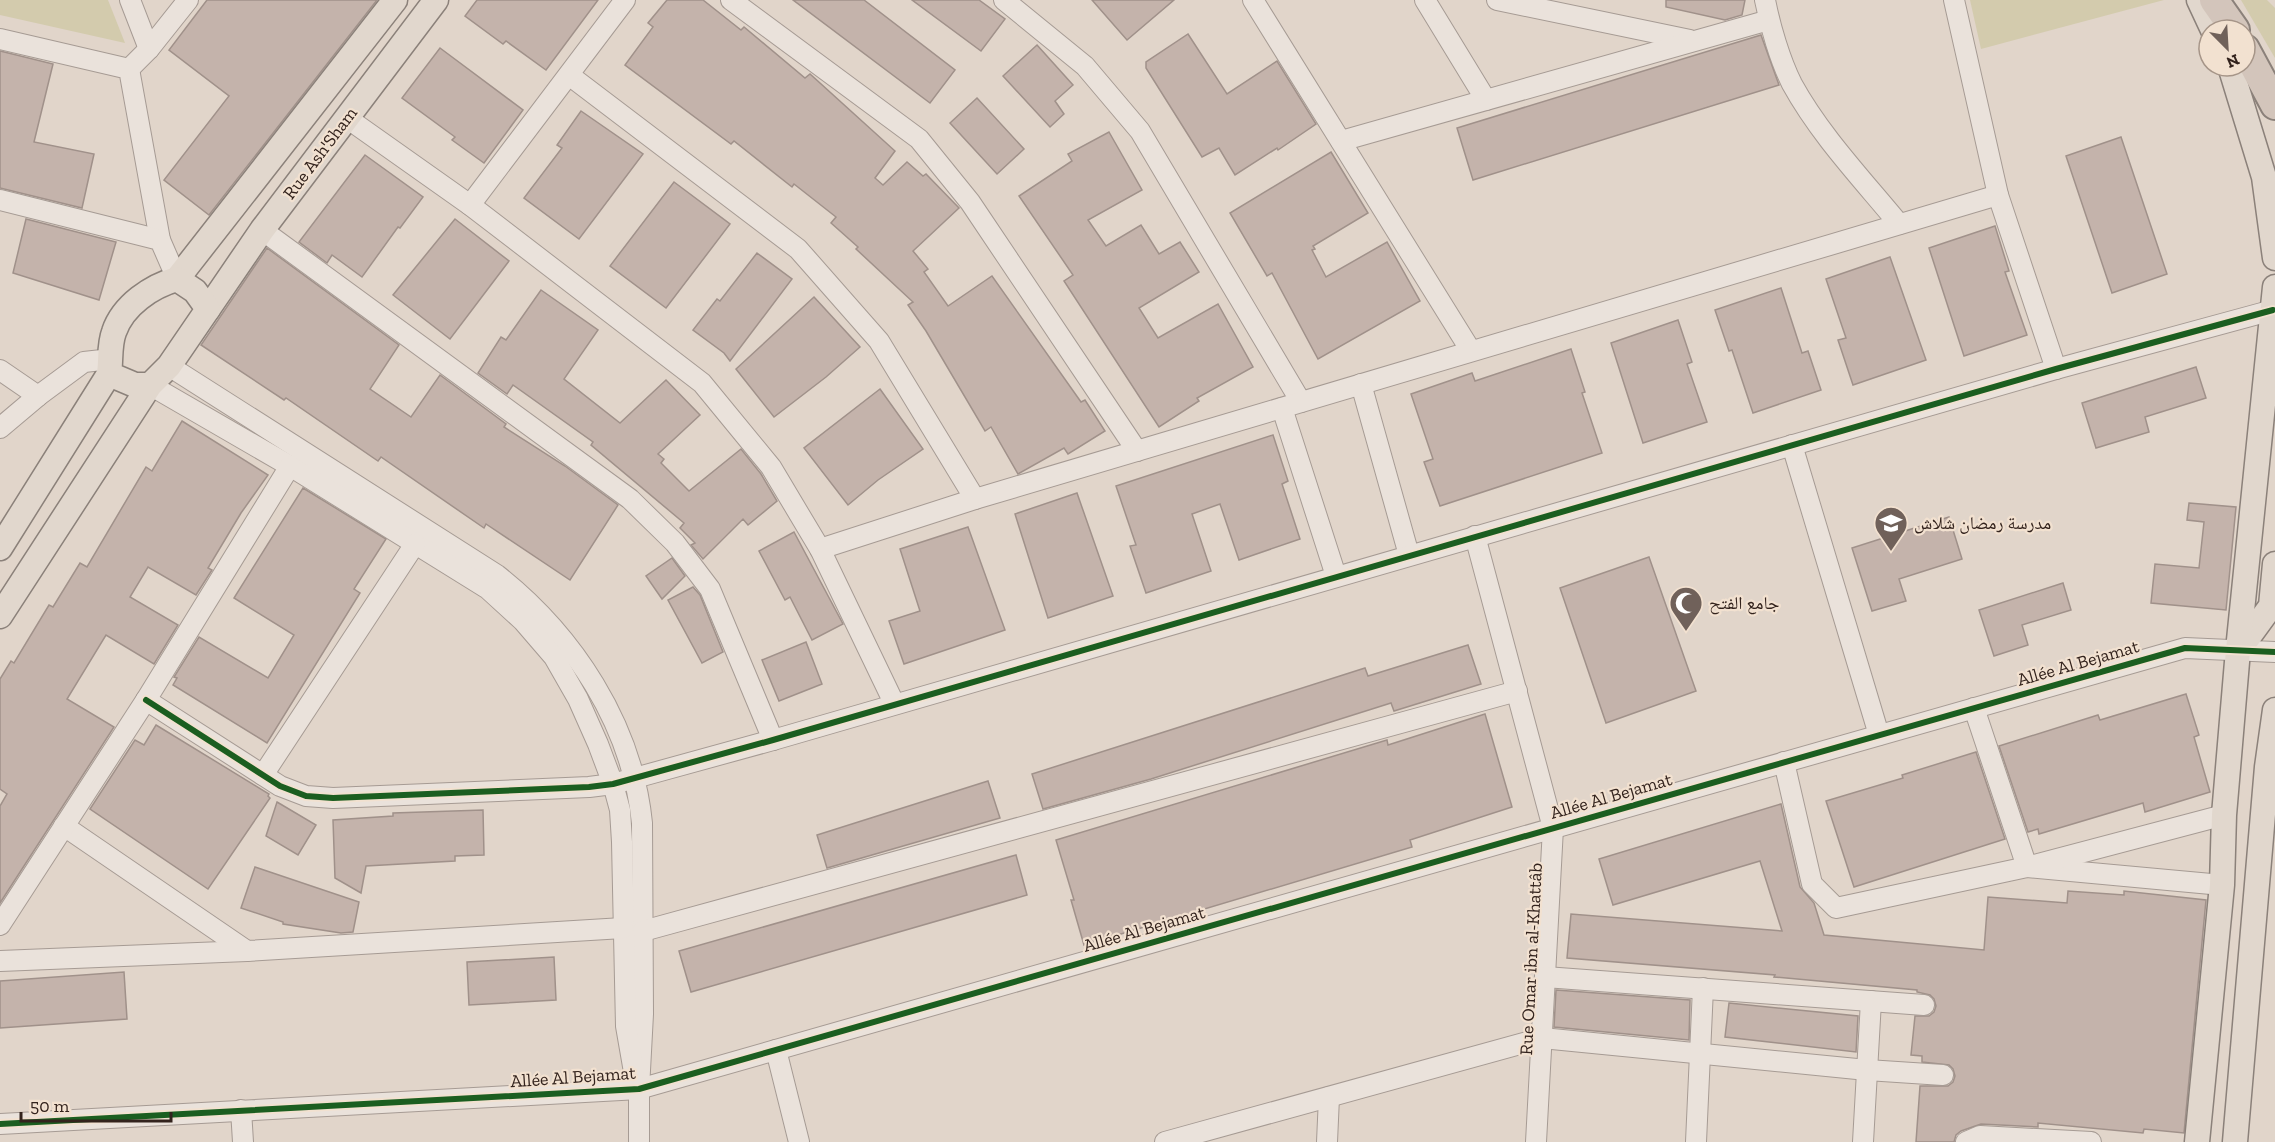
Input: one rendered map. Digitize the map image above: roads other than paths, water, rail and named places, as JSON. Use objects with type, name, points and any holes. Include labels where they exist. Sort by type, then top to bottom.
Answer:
[{"type":"highway","points":[[2214,0],[2227,18]]},
{"type":"highway","points":[[2257,71],[2275,105]]},
{"type":"main road","name":"Rue Ash'Sham","points":[[177,279],[395,0]]},
{"type":"main road","name":"Rue Ash'Sham","points":[[150,385],[169,366],[262,230],[436,0]]},
{"type":"main road","points":[[2199,0],[2207,18]]},
{"type":"main road","points":[[2234,78],[2264,177],[2275,258]]},
{"type":"main road","points":[[0,548],[110,367],[114,330],[121,318],[143,294],[161,283],[177,279],[195,291],[208,309]]},
{"type":"main road","points":[[2197,1142],[2222,885],[2224,816],[2238,650],[2274,298]]},
{"type":"main road","points":[[110,367],[135,385],[150,385]]},
{"type":"main road","points":[[0,616],[150,385]]},
{"type":"main road","points":[[2238,650],[2271,606],[2275,564]]},
{"type":"main road","points":[[2235,1142],[2275,710]]},
{"type":"street","points":[[130,0],[149,48]]},
{"type":"street","points":[[129,69],[188,0]]},
{"type":"street","points":[[470,205],[625,0]]},
{"type":"street","points":[[731,0],[919,139],[970,202],[1137,451]]},
{"type":"street","points":[[1004,0],[1085,66],[1140,132],[1301,402]]},
{"type":"street","points":[[1253,0],[1471,351]]},
{"type":"street","points":[[1425,0],[1486,100]]},
{"type":"street","points":[[1497,0],[1693,40]]},
{"type":"street","points":[[1765,0],[1769,20],[1792,83],[1824,133],[1899,224]]},
{"type":"street","points":[[1954,0],[1998,195],[2056,369]]},
{"type":"street","points":[[1341,141],[1769,20]]},
{"type":"street","points":[[0,39],[129,69]]},
{"type":"street","points":[[129,69],[160,240],[177,279]]},
{"type":"street","points":[[568,75],[798,249],[879,341],[975,499]]},
{"type":"street","points":[[347,118],[470,205],[702,383],[771,467],[820,549],[894,703]]},
{"type":"street","points":[[820,549],[975,499],[1998,195]]},
{"type":"street","points":[[0,200],[160,240]]},
{"type":"street","points":[[262,230],[630,499],[675,543],[710,589],[773,740]]},
{"type":"street","points":[[146,700],[292,792],[319,798],[613,784],[773,740],[894,703],[2056,369],[2274,298]]},
{"type":"street","points":[[0,428],[84,362],[110,367]]},
{"type":"street","points":[[169,366],[497,575],[542,614],[576,657],[612,717],[627,752],[635,778],[642,823],[626,1026],[628,1047],[639,1089],[639,1142]]},
{"type":"street","points":[[0,370],[38,396]]},
{"type":"street","points":[[1360,384],[1409,555]]},
{"type":"street","points":[[150,385],[290,466],[488,589],[539,638],[554,657],[578,699],[613,784],[620,810],[633,929]]},
{"type":"street","points":[[1282,408],[1336,576]]},
{"type":"street","points":[[1792,445],[1879,735]]},
{"type":"street","points":[[0,925],[146,700],[290,466]]},
{"type":"street","name":"Rue Omar ibn al-Khattâb","points":[[1475,536],[1553,828],[1536,1142]]},
{"type":"street","points":[[264,775],[415,544]]},
{"type":"street","name":"Allée Al Bejamat","points":[[0,1124],[639,1089],[2185,648],[2275,652]]},
{"type":"street","points":[[0,961],[247,951],[633,929],[1517,691]]},
{"type":"street","points":[[1974,708],[2027,867]]},
{"type":"street","points":[[1784,762],[1812,884],[1836,908],[2027,867],[2224,816]]},
{"type":"street","points":[[64,826],[247,951]]},
{"type":"street","points":[[2027,867],[2222,885]]},
{"type":"street","points":[[1545,977],[1924,1005]]},
{"type":"street","points":[[1696,1142],[1703,988]]},
{"type":"street","points":[[1863,1142],[1871,1001]]},
{"type":"street","points":[[1165,1142],[1542,1038],[1867,1070],[1943,1075]]},
{"type":"street","points":[[776,1050],[799,1142]]},
{"type":"street","points":[[1327,1142],[1329,1097]]},
{"type":"street","points":[[241,1110],[243,1142]]},
{"type":"street","points":[[1966,1142],[1980,1136],[2091,1142]]},
{"type":"place","name":"مدرسة رمضان شلاش","points":[[1891,552]]},
{"type":"place","name":"جامع الفتح","points":[[1686,632]]}]
